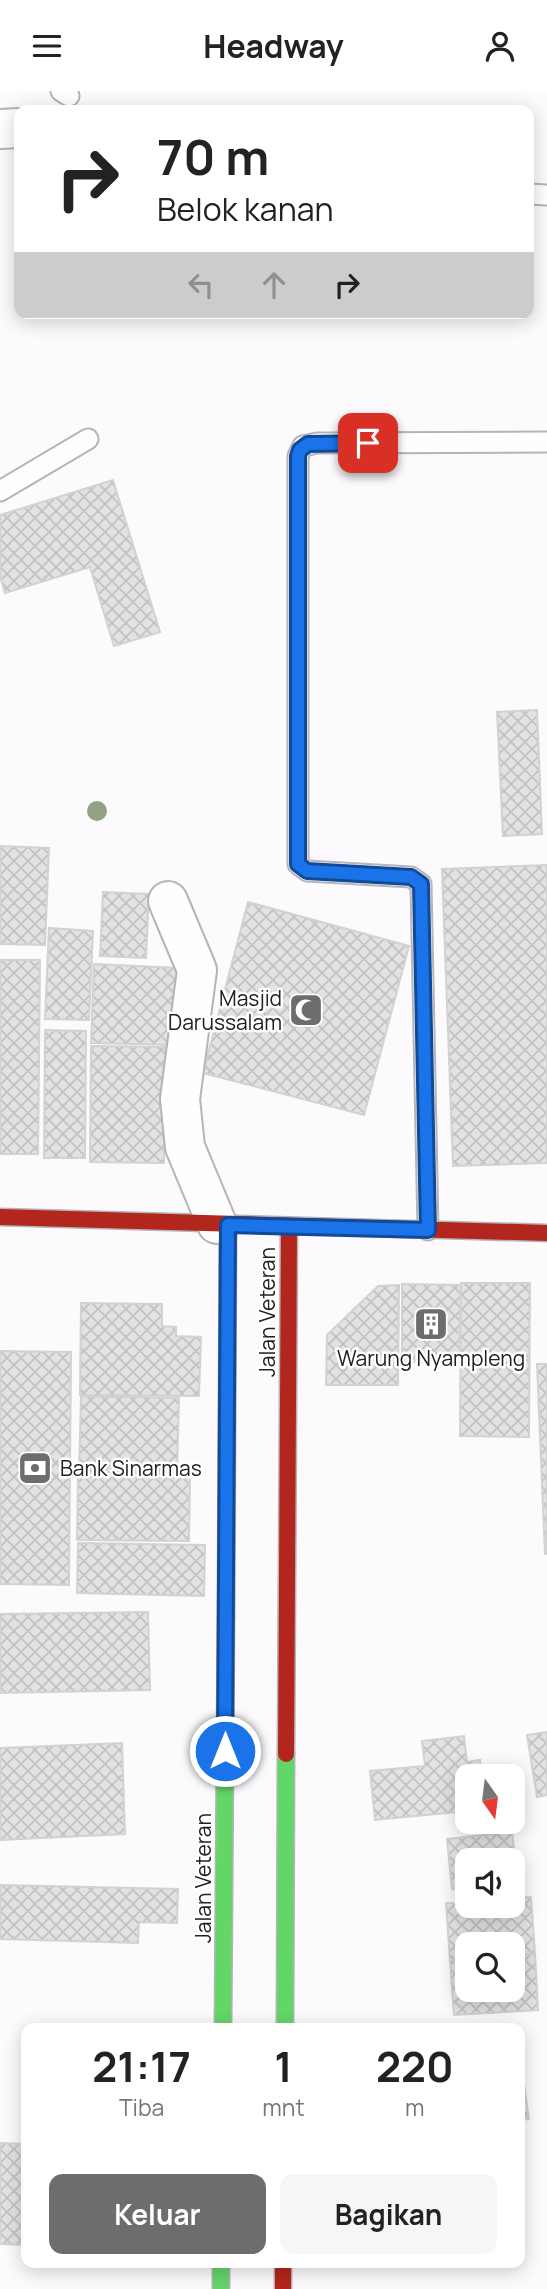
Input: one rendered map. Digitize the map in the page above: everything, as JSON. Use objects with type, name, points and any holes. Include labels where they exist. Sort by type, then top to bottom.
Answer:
[{"type":"main road","points":[[0,1217],[547,1233]]},
{"type":"main road","name":"Jalan Veteran","points":[[223,1224],[223,2023]]},
{"type":"main road","name":"Jalan Veteran","points":[[285,2023],[289,1226]]},
{"type":"main road","points":[[221,2268],[221,2289]]},
{"type":"main road","points":[[283,2268],[283,2289]]},
{"type":"street","points":[[168,901],[197,971],[180,1099],[185,1147],[223,1224]]},
{"type":"lane","points":[[0,491],[88,439]]},
{"type":"lane","points":[[428,1230],[421,884],[411,877],[307,871],[298,864],[298,456],[303,446],[317,443],[547,442]]},
{"type":"building","points":[[113,480],[160,632],[114,646],[90,567],[5,593],[0,576],[0,515]]},
{"type":"building","points":[[537,710],[542,834],[503,836],[497,712]]},
{"type":"building","points":[[0,846],[49,848],[45,945],[0,944]]},
{"type":"building","points":[[547,865],[547,1163],[453,1166],[442,869]]},
{"type":"building","points":[[103,892],[149,894],[146,958],[100,956]]},
{"type":"building","name":"Masjid Darussalam","points":[[248,902],[409,946],[364,1115],[203,1073]]},
{"type":"building","points":[[49,928],[93,931],[89,1020],[45,1019]]},
{"type":"building","points":[[0,960],[40,960],[38,1154],[0,1154]]},
{"type":"building","points":[[94,964],[180,968],[177,1045],[91,1043]]},
{"type":"building","points":[[45,1030],[86,1031],[85,1158],[44,1158]]},
{"type":"building","points":[[91,1046],[165,1047],[164,1163],[90,1162]]},
{"type":"building","points":[[461,1283],[530,1283],[529,1437],[460,1436]]},
{"type":"building","name":"Warung Nyampleng","points":[[402,1284],[461,1285],[459,1363],[402,1362]]},
{"type":"building","points":[[399,1285],[398,1385],[326,1385],[327,1335],[378,1286]]},
{"type":"building","points":[[81,1303],[162,1304],[162,1326],[176,1327],[176,1336],[201,1337],[199,1396],[80,1395]]},
{"type":"building","name":"Bank Sinarmas","points":[[0,1351],[71,1352],[69,1585],[0,1584]]},
{"type":"building","points":[[537,1364],[547,1364],[547,1554],[545,1554]]},
{"type":"building","points":[[81,1396],[179,1398],[177,1474],[79,1473]]},
{"type":"building","points":[[78,1477],[190,1478],[189,1541],[77,1540]]},
{"type":"building","points":[[78,1543],[205,1545],[204,1596],[77,1593]]},
{"type":"building","points":[[148,1612],[150,1690],[0,1693],[0,1614]]},
{"type":"building","points":[[547,1732],[547,1795],[537,1797],[527,1735]]},
{"type":"building","points":[[464,1736],[467,1762],[480,1760],[480,1764],[455,1764],[455,1812],[375,1820],[370,1771],[425,1766],[422,1741]]},
{"type":"building","points":[[122,1743],[125,1834],[0,1840],[0,1748]]},
{"type":"building","points":[[512,1834],[514,1848],[455,1848],[455,1889],[452,1889],[447,1839]]},
{"type":"building","points":[[0,1885],[178,1889],[177,1923],[139,1922],[138,1943],[0,1939]]},
{"type":"building","points":[[525,1897],[531,1897],[535,1954],[525,1955],[525,1932],[455,1932],[455,1960],[450,1961],[446,1903],[455,1903],[455,1918],[525,1918]]},
{"type":"building","points":[[535,1954],[538,2010],[454,2015],[450,1961],[455,1960],[455,2002],[525,2002],[525,1955]]},
{"type":"building","points":[[525,2091],[529,2119],[525,2119]]},
{"type":"building","points":[[0,2143],[21,2144],[21,2245],[0,2244]]},
{"type":"traffic: fast","points":[[223,2023],[226,1617]]},
{"type":"traffic: fast","points":[[285,2023],[286,1754]]},
{"type":"traffic: fast","points":[[221,2268],[221,2289]]},
{"type":"traffic: jam","points":[[0,1217],[547,1233]]},
{"type":"traffic: jam","points":[[226,1617],[228,1225]]},
{"type":"traffic: jam","points":[[286,1754],[289,1226]]},
{"type":"traffic: jam","points":[[283,2268],[283,2289]]},
{"type":"place","name":"Masjid Darussalam","points":[[306,1010]]},
{"type":"place","name":"Warung Nyampleng","points":[[431,1324]]},
{"type":"place","name":"Bank Sinarmas","points":[[35,1468]]},
{"type":"route","points":[[225,1751],[228,1225],[428,1230],[423,889],[419,880],[411,877],[307,871],[298,864],[298,456],[303,446],[308,444],[368,443]]}]
